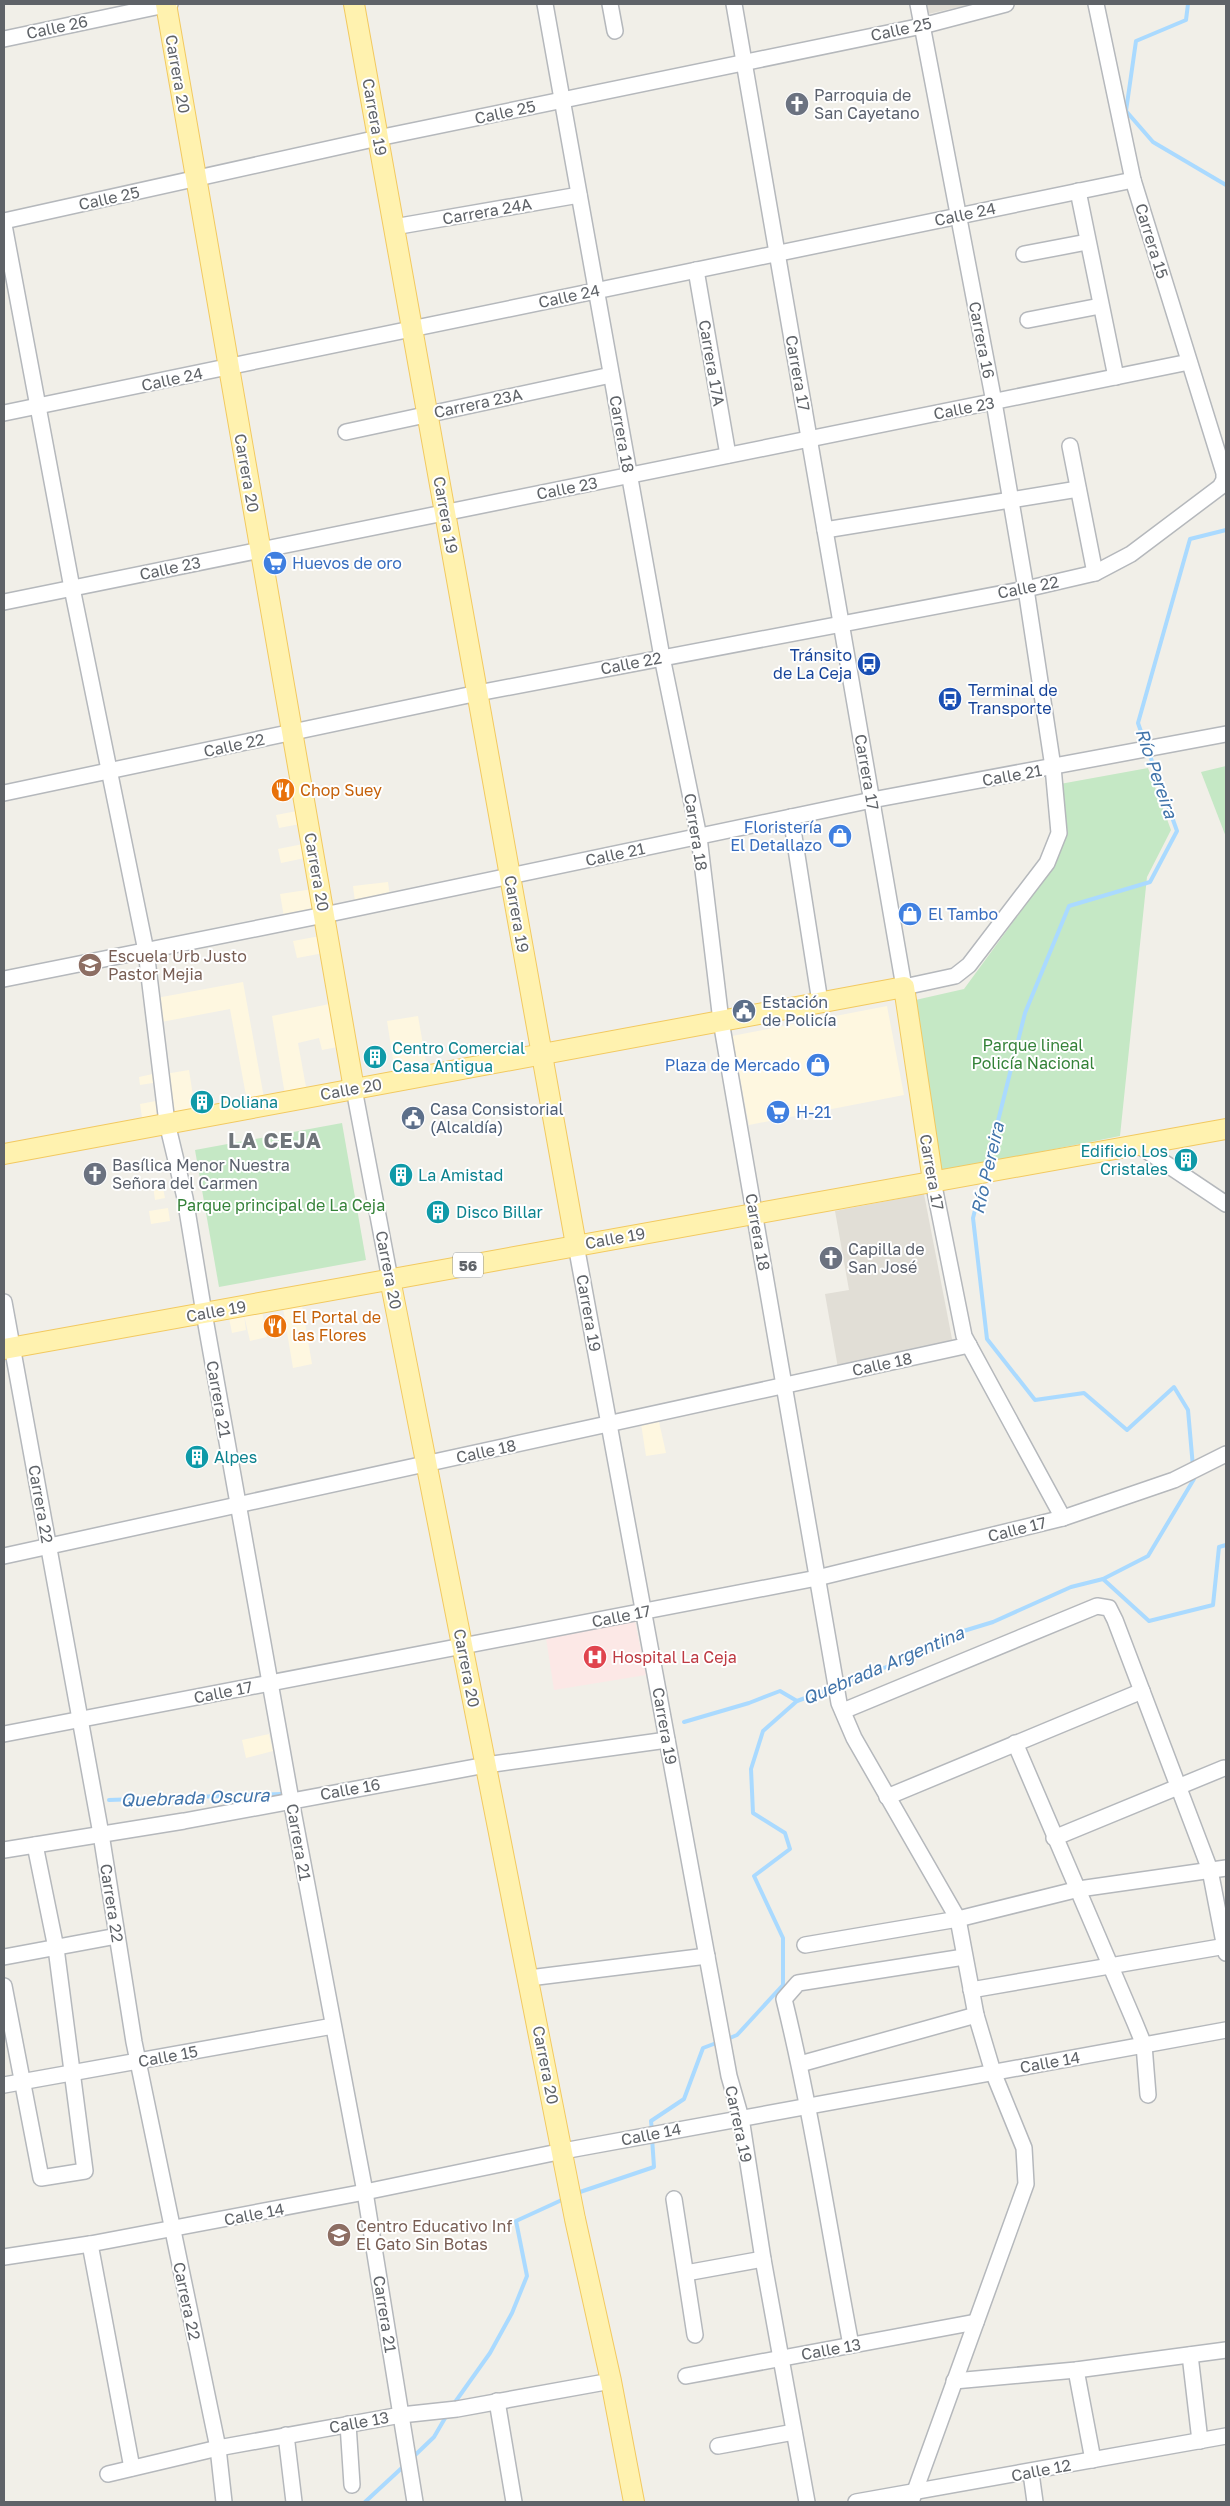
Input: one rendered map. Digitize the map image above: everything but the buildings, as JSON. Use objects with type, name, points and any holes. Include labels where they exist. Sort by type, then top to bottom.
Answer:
[{"type":"main road","name":"Carrera 20","points":[[167,4],[354,1089]]},
{"type":"main road","name":"Carrera 19","points":[[354,4],[576,1245]]},
{"type":"main road","name":"Calle 20","points":[[4,1154],[904,987]]},
{"type":"main road","name":"Carrera 17","points":[[904,987],[933,1181]]},
{"type":"main road","name":"Calle 19","points":[[8,1349],[1226,1129]]},
{"type":"main road","name":"Carrera 20","points":[[390,1279],[571,2195],[611,2381],[634,2502]]},
{"type":"street","name":"Calle 26","points":[[4,39],[167,4]]},
{"type":"street","name":"Carrera 18","points":[[545,4],[662,657],[699,837],[721,1021],[841,1707],[854,1738],[958,1919]]},
{"type":"street","points":[[610,4],[615,31]]},
{"type":"street","name":"Carrera 17","points":[[734,4],[904,987]]},
{"type":"street","name":"Carrera 16","points":[[904,987],[955,976],[969,965],[1047,863],[1058,833],[1053,767],[1026,588],[994,402],[918,4]]},
{"type":"street","name":"Calle 25","points":[[4,223],[378,138],[922,26],[1006,4]]},
{"type":"street","name":"Carrera 15","points":[[1096,4],[1133,180],[1224,473]]},
{"type":"street","name":"Calle 24","points":[[4,413],[1133,180]]},
{"type":"street","points":[[1078,191],[1116,377]]},
{"type":"street","name":"Carrera 24A","points":[[394,227],[579,195]]},
{"type":"street","name":"Carrera 21","points":[[4,223],[72,588],[146,951],[167,1123],[186,1198],[204,1313],[291,1800],[365,2192],[415,2502]]},
{"type":"street","points":[[1024,254],[1087,242]]},
{"type":"street","name":"Carrera 17A","points":[[696,270],[728,455]]},
{"type":"street","points":[[1028,320],[1100,306]]},
{"type":"street","name":"Calle 23","points":[[4,602],[1189,362]]},
{"type":"street","name":"Carrera 23A","points":[[346,432],[611,375]]},
{"type":"street","points":[[1070,446],[1095,573]]},
{"type":"street","name":"Calle 22","points":[[4,793],[478,693],[1026,588],[1095,573],[1131,554],[1212,492],[1224,480],[1224,473]]},
{"type":"street","points":[[825,530],[1078,489]]},
{"type":"street","name":"Calle 21","points":[[4,979],[324,915],[872,800],[1117,756],[1226,734]]},
{"type":"street","points":[[791,817],[820,1002]]},
{"type":"street","name":"Carrera 20","points":[[354,1089],[390,1279]]},
{"type":"street","points":[[1138,1145],[1226,1204]]},
{"type":"street","name":"Carrera 17","points":[[933,1181],[964,1336],[1063,1518]]},
{"type":"street","name":"Carrera 19","points":[[576,1245],[723,2041],[741,2118],[763,2260],[808,2502]]},
{"type":"street","name":"Carrera 22","points":[[4,1302],[8,1349],[48,1546],[80,1719],[139,2061],[218,2448],[224,2502]]},
{"type":"street","name":"Calle 18","points":[[4,1556],[969,1346]]},
{"type":"street","name":"Calle 17","points":[[4,1734],[817,1578],[1063,1518],[1174,1480],[1221,1458]]},
{"type":"street","points":[[841,1707],[1102,1606],[1109,1608],[1115,1620],[1180,1786],[1210,1870],[1226,1948],[971,1990]]},
{"type":"street","points":[[888,1797],[1142,1690]]},
{"type":"street","name":"Calle 16","points":[[4,1850],[184,1821],[486,1765],[667,1740]]},
{"type":"street","points":[[1014,1743],[1054,1838],[1079,1889],[1144,2045],[1148,2095]]},
{"type":"street","points":[[1054,1838],[1224,1768]]},
{"type":"street","points":[[4,1986],[41,2178],[85,2171],[74,2073],[56,1948],[35,1845]]},
{"type":"street","points":[[805,1944],[958,1919],[1079,1889],[1226,1868]]},
{"type":"street","points":[[913,2497],[1026,2184],[1024,2148],[993,2072],[976,2015],[958,1919]]},
{"type":"street","points":[[4,1957],[117,1936]]},
{"type":"street","points":[[528,1978],[707,1956]]},
{"type":"street","points":[[851,2345],[806,2106],[800,2064],[784,1999],[798,1983],[964,1957]]},
{"type":"street","points":[[800,2064],[976,2015]]},
{"type":"street","name":"Calle 15","points":[[4,2085],[333,2026]]},
{"type":"street","name":"Calle 14","points":[[4,2257],[91,2250],[172,2230],[563,2151],[1226,2030]]},
{"type":"street","points":[[674,2200],[695,2335]]},
{"type":"street","points":[[91,2250],[132,2468]]},
{"type":"street","points":[[686,2273],[763,2260]]},
{"type":"street","name":"Calle 13","points":[[686,2376],[976,2322]]},
{"type":"street","points":[[954,2381],[1076,2370],[1226,2350]]},
{"type":"street","points":[[1190,2355],[1200,2441]]},
{"type":"street","points":[[1076,2370],[1093,2460]]},
{"type":"street","name":"Calle 13","points":[[108,2474],[218,2448],[286,2435],[611,2381]]},
{"type":"street","points":[[497,2401],[514,2502]]},
{"type":"street","points":[[348,2424],[352,2485]]},
{"type":"street","points":[[718,2446],[794,2432]]},
{"type":"street","points":[[286,2435],[294,2502]]},
{"type":"street","name":"Calle 12","points":[[856,2502],[913,2497],[1031,2472],[1226,2436]]},
{"type":"street","points":[[1031,2472],[1035,2502]]},
{"type":"shaded area","points":[[926,4],[973,4],[928,14]]},
{"type":"shaded area","points":[[297,811],[300,824],[279,828],[276,815]]},
{"type":"shaded area","points":[[303,844],[305,858],[281,863],[278,849]]},
{"type":"shaded area","points":[[388,882],[390,897],[355,902],[353,886]]},
{"type":"shaded area","points":[[313,889],[316,912],[284,917],[280,894]]},
{"type":"shaded area","points":[[320,936],[324,953],[297,958],[293,941]]},
{"type":"shaded area","points":[[243,982],[264,1098],[247,1101],[230,1009],[156,1023],[151,999]]},
{"type":"shaded area","points":[[334,1003],[343,1046],[322,1050],[319,1038],[298,1043],[308,1098],[286,1101],[272,1016]]},
{"type":"shaded area","name":"Plaza de Mercado","points":[[887,1006],[904,1095],[749,1125],[732,1036]]},
{"type":"shaded area","points":[[418,1016],[429,1079],[397,1085],[387,1021]]},
{"type":"shaded area","points":[[189,1070],[195,1109],[176,1112],[172,1108],[165,1074]]},
{"type":"shaded area","points":[[157,1073],[159,1082],[140,1085],[139,1077]]},
{"type":"shaded area","points":[[161,1100],[165,1128],[144,1131],[140,1104]]},
{"type":"shaded area","points":[[162,1183],[165,1198],[155,1200],[153,1185]]},
{"type":"shaded area","points":[[924,1194],[953,1344],[838,1368],[825,1294],[849,1290],[835,1211]]},
{"type":"shaded area","points":[[168,1208],[170,1221],[151,1224],[149,1211]]},
{"type":"shaded area","points":[[302,1305],[312,1364],[293,1368],[283,1308]]},
{"type":"shaded area","points":[[262,1311],[267,1337],[250,1341],[244,1315]]},
{"type":"shaded area","points":[[244,1315],[246,1330],[232,1333],[229,1318]]},
{"type":"shaded area","points":[[657,1413],[666,1453],[646,1456],[640,1417]]},
{"type":"shaded area","name":"Hospital La Ceja","points":[[635,1621],[646,1675],[554,1690],[546,1638]]},
{"type":"shaded area","points":[[269,1734],[273,1751],[246,1758],[242,1740]]},
{"type":"green space","points":[[1226,766],[1226,837],[1201,772]]},
{"type":"green space","name":"Parque lineal Policía Nacional","points":[[1148,768],[1171,830],[1147,877],[1120,1136],[935,1173],[911,1001],[964,989],[1049,873],[1064,834],[1060,784]]},
{"type":"green space","name":"Parque principal de La Ceja","points":[[342,1123],[366,1260],[219,1287],[195,1150]]},
{"type":"waterway","name":"Río Pereira","points":[[1188,4],[1186,20],[1136,41],[1126,111],[1153,142],[1226,185]]},
{"type":"waterway","name":"Río Pereira","points":[[1146,746],[1138,723],[1190,539],[1226,530]]},
{"type":"waterway","name":"Río Pereira","points":[[987,1165],[1025,1013],[1069,906],[1150,882],[1177,831],[1149,753]]},
{"type":"waterway","name":"Río Pereira","points":[[983,1179],[973,1218],[987,1339],[1035,1400],[1084,1393],[1127,1430],[1174,1387],[1188,1410],[1193,1467]]},
{"type":"waterway","name":"Río Pereira","points":[[1194,1474],[1194,1479],[1148,1556],[1103,1579],[1149,1621],[1213,1605],[1219,1547],[1226,1545]]},
{"type":"waterway","name":"Quebrada Argentina","points":[[839,1685],[902,1661],[957,1633],[993,1622],[1071,1587],[1103,1579]]},
{"type":"waterway","name":"Quebrada Argentina","points":[[725,2040],[737,2035],[783,1985],[783,1938],[754,1876],[790,1849],[785,1833],[753,1813],[751,1769],[763,1731],[797,1701],[833,1688]]},
{"type":"waterway","name":"Quebrada Oscura","points":[[684,1722],[749,1703],[780,1691],[797,1701]]},
{"type":"waterway","name":"Quebrada Oscura","points":[[109,1800],[281,1794]]},
{"type":"waterway","name":"Quebrada Argentina","points":[[652,2131],[651,2121],[684,2099],[703,2048],[719,2042]]},
{"type":"waterway","name":"Quebrada Argentina","points":[[577,2193],[654,2167],[652,2138]]},
{"type":"waterway","name":"Quebrada Argentina","points":[[453,2405],[490,2353],[512,2313],[527,2276],[516,2221],[564,2199]]},
{"type":"waterway","name":"Quebrada Argentina","points":[[412,2458],[434,2437],[448,2413]]},
{"type":"waterway","name":"Quebrada Argentina","points":[[365,2502],[405,2465]]},
{"type":"place","name":"Parroquia de San Cayetano","points":[[797,104]]},
{"type":"place","name":"Huevos de oro","points":[[275,563]]},
{"type":"place","name":"Tránsito de La Ceja","points":[[869,664]]},
{"type":"place","name":"Terminal de Transporte","points":[[950,699]]},
{"type":"place","name":"Chop Suey","points":[[283,790]]},
{"type":"place","name":"Floristería El Detallazo","points":[[840,836]]},
{"type":"place","name":"El Tambo","points":[[910,914]]},
{"type":"place","name":"Escuela Urb Justo Pastor Mejia","points":[[90,965]]},
{"type":"place","name":"Estación de Policía","points":[[744,1011]]},
{"type":"place","name":"Centro Comercial Casa Antigua","points":[[375,1057]]},
{"type":"place","name":"Plaza de Mercado","points":[[818,1065]]},
{"type":"place","name":"Doliana","points":[[202,1102]]},
{"type":"place","name":"H-21","points":[[778,1112]]},
{"type":"place","name":"Casa Consistorial (Alcaldía)","points":[[413,1118]]},
{"type":"place","name":"Edificio Los Cristales","points":[[1186,1160]]},
{"type":"place","name":"Basílica Menor Nuestra Señora del Carmen","points":[[95,1174]]},
{"type":"place","name":"La Amistad","points":[[401,1175]]},
{"type":"place","name":"Disco Billar","points":[[438,1212]]},
{"type":"place","name":"Capilla de San José","points":[[831,1258]]},
{"type":"place","name":"El Portal de las Flores","points":[[275,1326]]},
{"type":"place","name":"Alpes","points":[[197,1457]]},
{"type":"place","name":"Hospital La Ceja","points":[[595,1657]]},
{"type":"place","name":"Centro Educativo Inf El Gato Sin Botas","points":[[339,2235]]},
{"type":"district","name":"LA CEJA","points":[[275,1140]]}]
